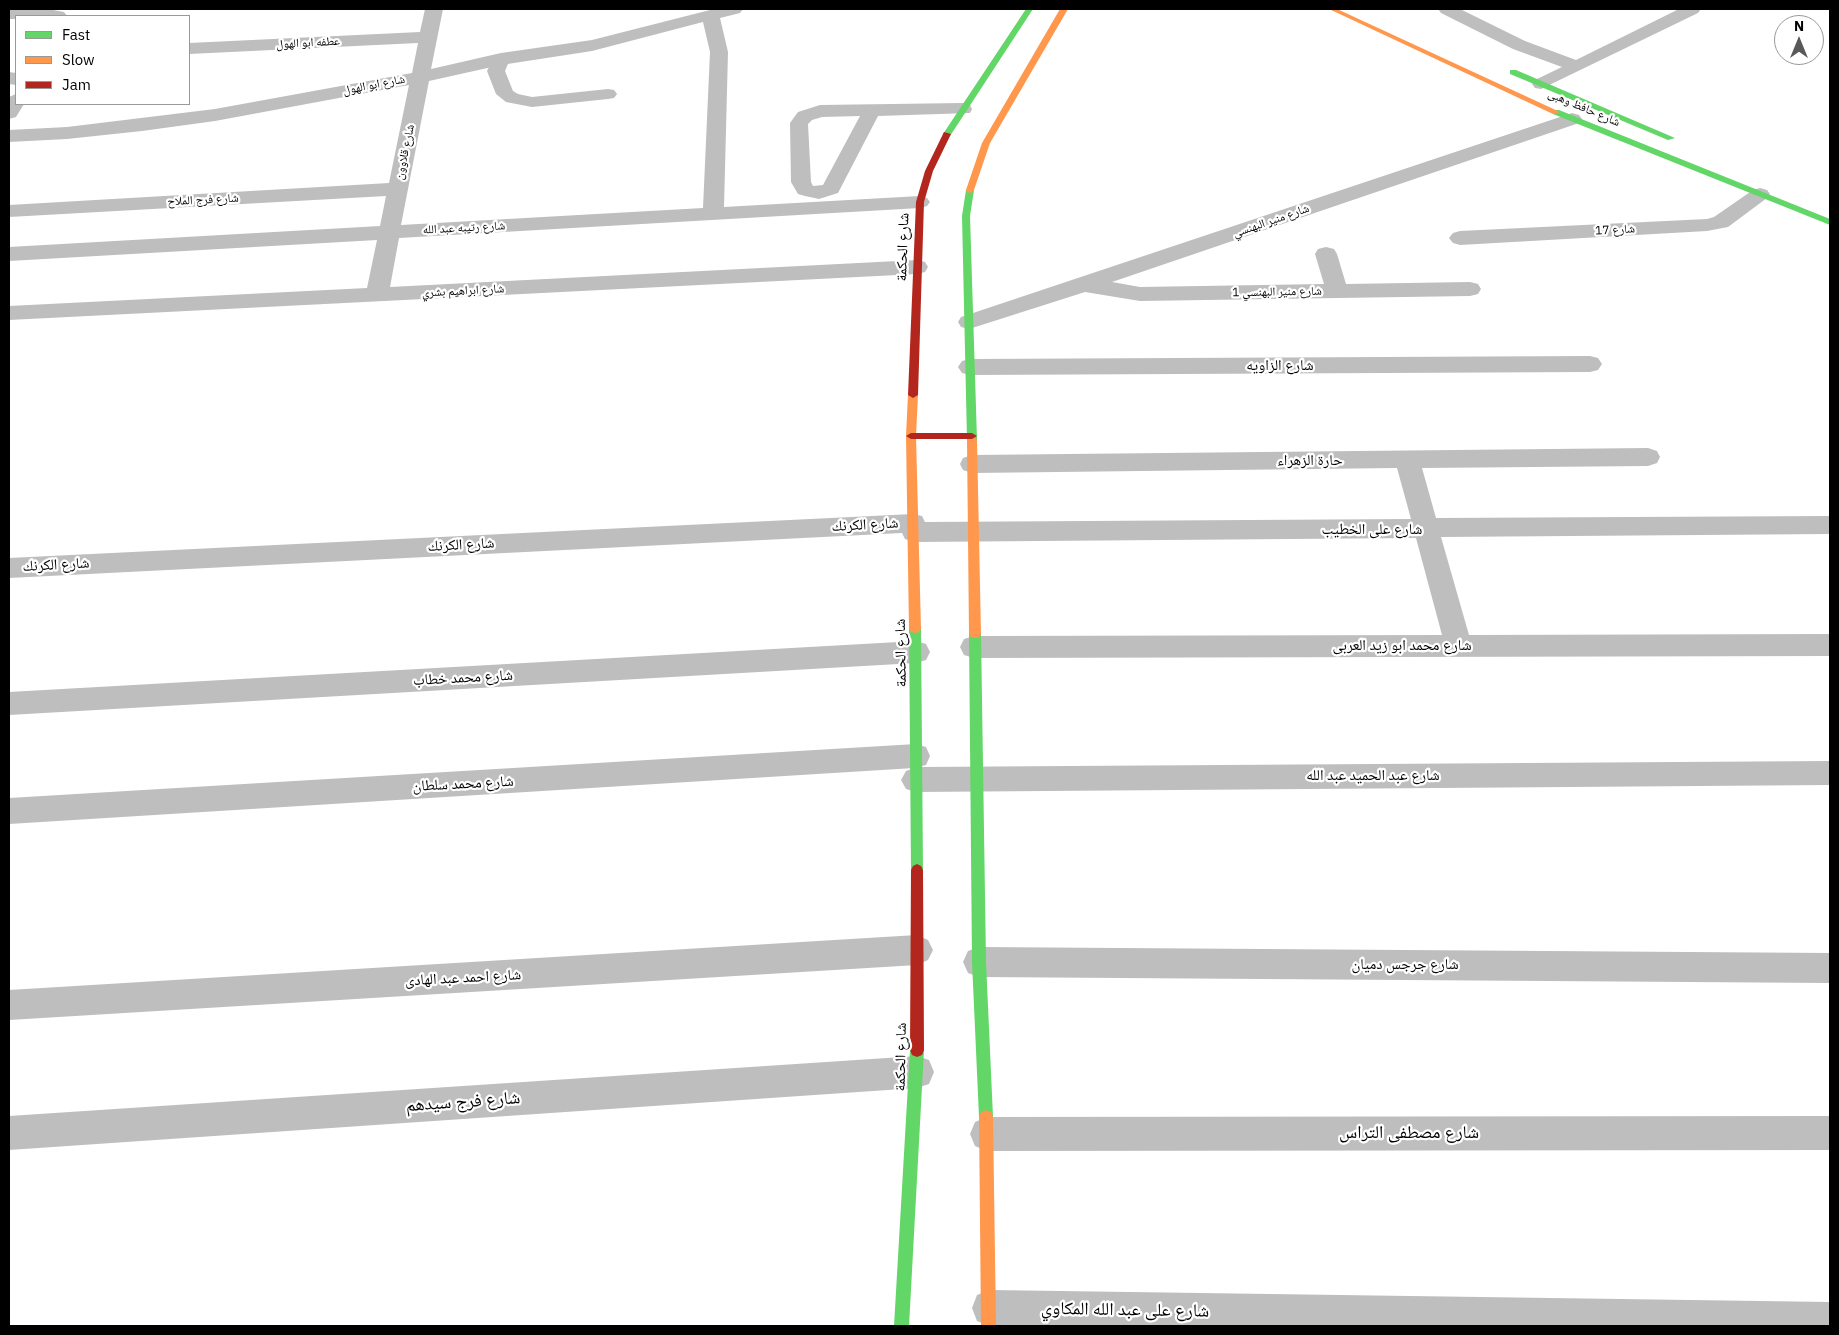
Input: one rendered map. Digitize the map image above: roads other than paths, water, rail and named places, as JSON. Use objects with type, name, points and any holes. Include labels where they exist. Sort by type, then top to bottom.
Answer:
[{"type":"street","name":"شارع قلاوون","points":[[377,295],[434,9]]},
{"type":"street","name":"شارع ابو الهول","points":[[9,136],[67,133],[215,115],[502,59],[592,45],[734,9]]},
{"type":"street","name":"شارع الحكمة","points":[[901,1326],[917,1072],[916,652],[911,436],[920,202],[929,171],[951,126],[1029,9]]},
{"type":"street","points":[[989,1317],[987,1134],[979,962],[972,436],[966,216],[970,186],[986,143],[1064,9]]},
{"type":"street","name":"شارع حافظ وهبى","points":[[1332,9],[1572,119],[1830,222]]},
{"type":"street","points":[[9,14],[42,13],[53,15]]},
{"type":"street","points":[[710,15],[719,52],[713,214]]},
{"type":"street","name":"عطفه ابو الهول","points":[[190,48],[428,37]]},
{"type":"street","name":"شارع حافظ وهبى","points":[[1506,69],[1684,144]]},
{"type":"street","points":[[9,113],[15,102]]},
{"type":"street","name":"شارع منير البهنسي","points":[[969,322],[1572,119]]},
{"type":"street","name":"شارع فرج الملاح","points":[[9,211],[398,189]]},
{"type":"street","name":"شارع 17","points":[[1460,238],[1707,226],[1721,222],[1760,194]]},
{"type":"street","name":"شارع رتيبه عبد الله","points":[[9,254],[920,202]]},
{"type":"street","points":[[1326,254],[1337,291]]},
{"type":"street","name":"شارع ابراهيم بشري","points":[[9,313],[917,268]]},
{"type":"street","name":"شارع منير البهنسي 1","points":[[1085,284],[1140,294],[1470,289]]},
{"type":"street","name":"شارع الزاويه","points":[[970,368],[1590,364]]},
{"type":"street","points":[[911,436],[972,436]]},
{"type":"street","name":"حارة الزهراء","points":[[972,464],[1648,457]]},
{"type":"street","points":[[1407,460],[1459,646]]},
{"type":"street","name":"شارع على الخطيب","points":[[913,528],[973,532],[1830,525]]},
{"type":"street","name":"شارع الكرنك","points":[[9,568],[913,528]]},
{"type":"street","name":"شارع محمد ابو زيد العربى","points":[[974,647],[1830,645]]},
{"type":"street","name":"شارع محمد خطاب","points":[[9,704],[916,652]]},
{"type":"street","name":"شارع عبد الحميد عبد الله","points":[[916,768],[976,780],[1830,773]]},
{"type":"street","name":"شارع محمد سلطان","points":[[9,811],[916,768]]},
{"type":"street","name":"شارع احمد عبد الهادى","points":[[9,1005],[918,950]]},
{"type":"street","name":"شارع جرجس دميان","points":[[979,962],[1830,968]]},
{"type":"street","name":"شارع فرج سيدهم","points":[[9,1133],[917,1072]]},
{"type":"street","name":"شارع مصطفى التراس","points":[[987,1134],[1830,1133]]},
{"type":"street","name":"شارع على عبد الله المكاوي","points":[[989,1317],[1830,1321]]},
{"type":"lane","points":[[1447,9],[1519,45],[1576,66]]},
{"type":"lane","points":[[1541,84],[1692,9]]},
{"type":"lane","points":[[502,59],[496,71],[505,94],[512,98],[532,102],[608,94]]},
{"type":"lane","points":[[872,110],[831,189],[819,193],[806,190],[801,182],[799,123],[801,119],[811,113],[820,111],[872,110],[963,109]]}]
